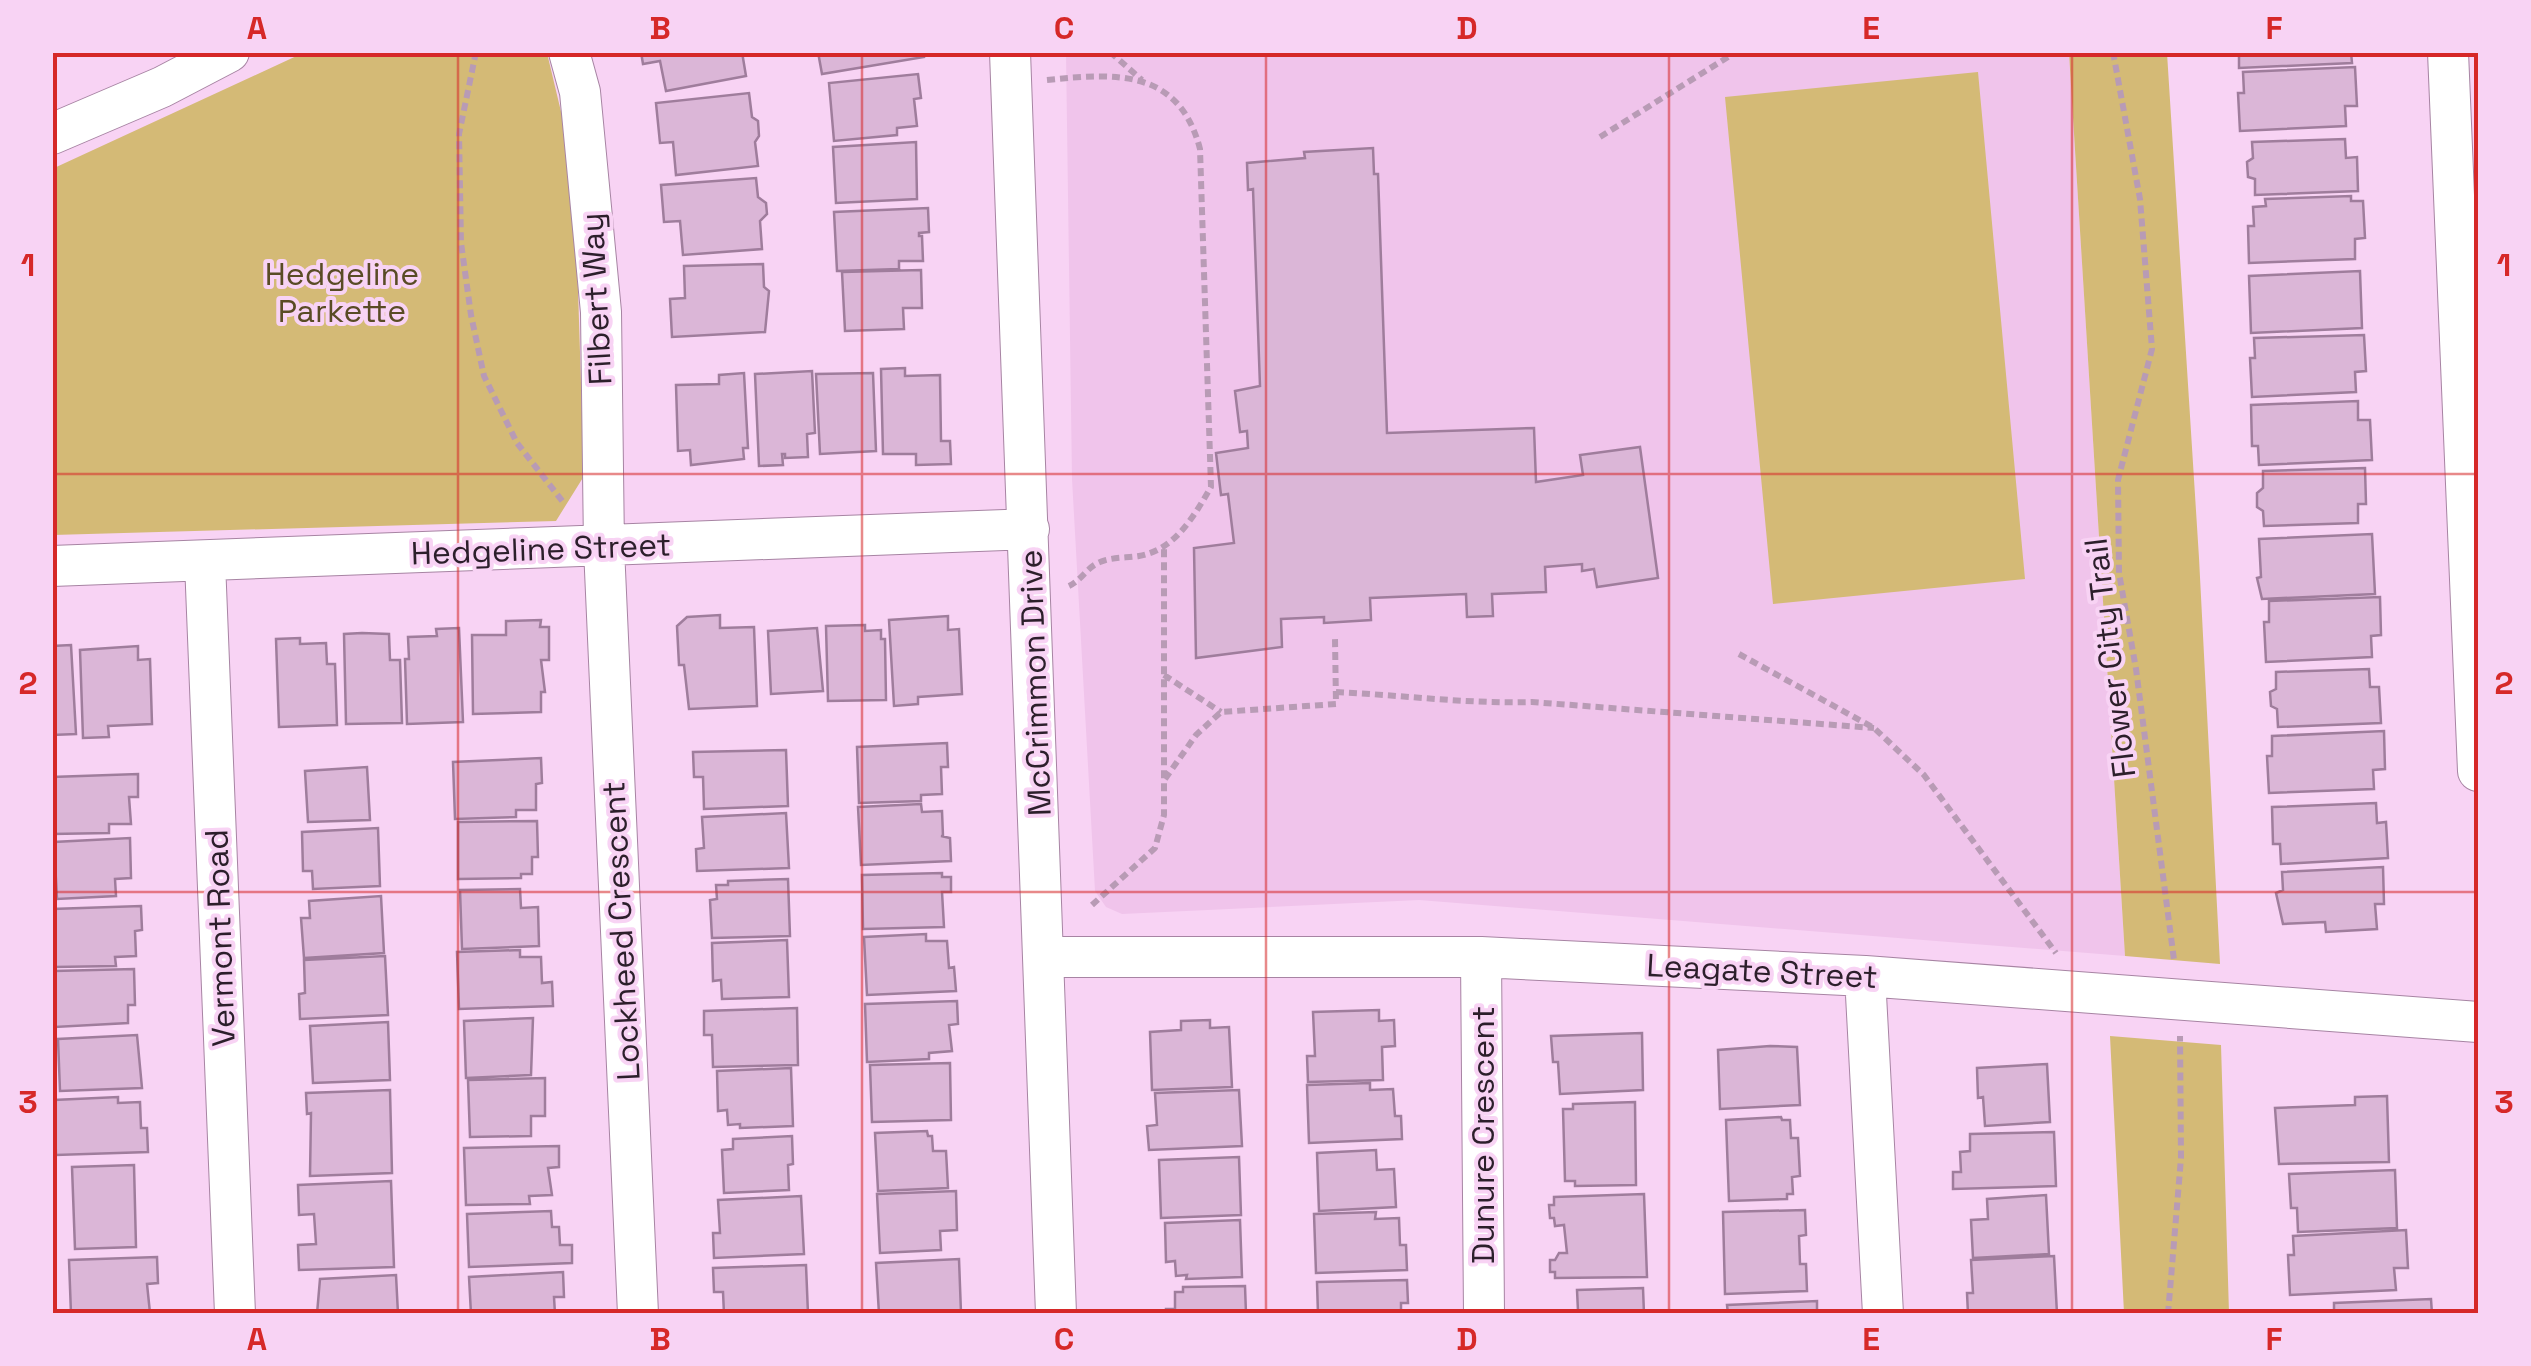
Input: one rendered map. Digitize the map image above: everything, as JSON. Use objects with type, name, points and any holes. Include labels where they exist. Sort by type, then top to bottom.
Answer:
[{"type":"street","points":[[52,134],[162,87],[230,52]]},
{"type":"street","name":"Filbert Way","points":[[569,52],[580,92],[602,312],[604,548]]},
{"type":"street","points":[[2448,52],[2478,771]]},
{"type":"street","name":"McCrimmon Drive","points":[[1012,68],[1056,1314]]},
{"type":"street","name":"Hedgeline Street","points":[[52,566],[1029,529]]},
{"type":"street","name":"Lockheed Crescent","points":[[604,548],[638,1314]]},
{"type":"street","name":"Vermont Road","points":[[206,562],[235,1314]]},
{"type":"street","name":"Leagate Street","points":[[1044,957],[1482,957],[1865,976],[2478,1022]]},
{"type":"street","name":"Dunure Crescent","points":[[1482,957],[1484,1314]]},
{"type":"street","points":[[1865,976],[1883,1314]]},
{"type":"path","points":[[476,52],[459,134],[461,225],[471,315],[484,376],[517,443],[604,548]]},
{"type":"path","points":[[1032,602],[1078,582],[1095,563],[1143,556],[1164,548],[1192,520],[1211,487],[1200,149],[1194,126],[1182,107],[1143,81],[1110,52]]},
{"type":"path","points":[[1600,137],[1736,52]]},
{"type":"path","name":"Flower City Trail","points":[[2113,52],[2140,199],[2152,349],[2118,480],[2119,573],[2136,669],[2174,964]]},
{"type":"path","points":[[1012,68],[1143,81]]},
{"type":"path","points":[[1092,905],[1155,848],[1164,815],[1164,548]]},
{"type":"path","points":[[1164,676],[1221,712],[1336,704],[1334,639]]},
{"type":"path","points":[[1739,654],[1874,728],[1924,775],[2056,954]]},
{"type":"path","points":[[1336,692],[1448,697],[1486,703],[1532,702],[1874,728]]},
{"type":"path","points":[[1164,780],[1196,735],[1221,712]]},
{"type":"path","points":[[2168,1314],[2181,1158],[2180,1034]]},
{"type":"shaded area","points":[[1066,53],[2069,53],[2125,956],[1419,900],[1122,914],[1106,907],[1095,891],[1072,479]]},
{"type":"green space","name":"Hedgeline Parkette","points":[[303,53],[547,53],[574,166],[584,476],[556,521],[53,535],[52,169]]},
{"type":"green space","points":[[2069,53],[2167,53],[2220,964],[2125,956]]},
{"type":"green space","points":[[1978,72],[2025,579],[1773,604],[1725,97]]},
{"type":"green space","points":[[2110,1036],[2221,1045],[2229,1313],[2124,1313]]},
{"type":"building","points":[[641,52],[742,52],[746,76],[666,91],[660,61],[643,64]]},
{"type":"building","points":[[818,52],[924,52],[924,57],[822,74]]},
{"type":"building","points":[[2239,52],[2351,52],[2352,63],[2239,68]]},
{"type":"building","points":[[2355,67],[2357,106],[2345,106],[2346,126],[2240,131],[2238,93],[2244,93],[2243,72]]},
{"type":"building","points":[[918,74],[921,98],[914,99],[917,126],[897,128],[897,135],[834,141],[829,83]]},
{"type":"building","points":[[749,93],[752,117],[758,121],[758,166],[676,175],[673,142],[660,143],[656,103]]},
{"type":"building","points":[[2345,139],[2346,158],[2357,157],[2358,191],[2255,195],[2255,179],[2248,177],[2247,162],[2253,158],[2252,142]]},
{"type":"building","points":[[916,142],[917,199],[836,203],[833,147]]},
{"type":"building","points":[[1373,148],[1374,174],[1378,174],[1387,433],[1534,428],[1536,482],[1583,475],[1580,455],[1640,447],[1658,578],[1597,587],[1594,569],[1582,571],[1582,564],[1545,567],[1546,592],[1492,594],[1493,616],[1467,617],[1466,594],[1370,598],[1371,620],[1324,623],[1324,617],[1281,619],[1282,647],[1196,658],[1194,548],[1234,543],[1228,494],[1221,495],[1216,453],[1248,448],[1247,431],[1240,432],[1235,391],[1260,386],[1253,189],[1248,190],[1247,163],[1305,158],[1304,152]]},
{"type":"building","points":[[756,178],[758,197],[766,203],[767,214],[760,221],[762,249],[683,255],[680,221],[664,222],[661,185]]},
{"type":"building","points":[[2351,196],[2351,201],[2363,201],[2365,238],[2355,239],[2355,259],[2249,263],[2248,226],[2254,226],[2253,207],[2266,206],[2265,199]]},
{"type":"building","points":[[928,208],[929,232],[919,233],[923,261],[899,261],[899,269],[837,271],[834,212]]},
{"type":"building","points":[[763,264],[764,287],[769,291],[765,332],[672,337],[670,299],[685,298],[684,266]]},
{"type":"building","points":[[921,270],[922,308],[903,308],[904,329],[845,331],[842,272]]},
{"type":"building","points":[[2360,271],[2362,328],[2251,333],[2249,276]]},
{"type":"building","points":[[2364,335],[2366,371],[2355,372],[2356,392],[2252,397],[2250,358],[2255,358],[2254,338]]},
{"type":"building","points":[[905,368],[905,376],[940,375],[941,441],[950,441],[951,464],[916,465],[916,454],[883,454],[881,369]]},
{"type":"building","points":[[812,371],[815,433],[807,434],[808,457],[785,458],[782,454],[783,465],[759,466],[755,374]]},
{"type":"building","points":[[744,373],[748,448],[743,448],[744,459],[691,465],[690,450],[678,451],[676,385],[719,384],[719,375]]},
{"type":"building","points":[[873,373],[876,451],[820,454],[816,374]]},
{"type":"building","points":[[2358,401],[2358,420],[2370,420],[2372,460],[2259,465],[2258,446],[2252,446],[2251,405]]},
{"type":"building","points":[[2365,468],[2366,504],[2358,504],[2358,523],[2264,526],[2263,511],[2257,507],[2263,471]]},
{"type":"building","points":[[2372,534],[2375,594],[2262,599],[2257,578],[2261,577],[2259,539]]},
{"type":"building","points":[[2380,597],[2381,635],[2371,636],[2372,657],[2266,662],[2264,622],[2269,622],[2269,601]]},
{"type":"building","points":[[720,615],[720,628],[754,627],[757,706],[689,709],[684,665],[679,665],[677,626],[687,617]]},
{"type":"building","points":[[948,616],[948,630],[959,629],[962,694],[918,697],[918,704],[894,706],[889,620]]},
{"type":"building","points":[[541,620],[540,627],[549,627],[549,660],[541,660],[545,692],[541,692],[541,712],[473,714],[472,635],[506,635],[506,621]]},
{"type":"building","points":[[865,625],[865,631],[881,630],[881,639],[885,639],[886,700],[828,701],[826,626]]},
{"type":"building","points":[[459,628],[463,722],[407,724],[408,637],[437,636],[436,629]]},
{"type":"building","points":[[817,628],[823,691],[771,694],[768,631]]},
{"type":"building","points":[[344,634],[389,634],[390,660],[400,660],[402,723],[346,724]]},
{"type":"building","points":[[300,638],[300,644],[326,643],[327,664],[335,664],[337,725],[279,727],[276,639]]},
{"type":"building","points":[[71,645],[76,734],[52,735],[52,646]]},
{"type":"building","points":[[138,646],[138,660],[150,659],[152,724],[108,726],[109,737],[83,738],[80,650]]},
{"type":"building","points":[[2369,669],[2370,687],[2379,687],[2381,723],[2278,727],[2277,709],[2271,706],[2270,692],[2276,689],[2276,672]]},
{"type":"building","points":[[2384,731],[2385,769],[2373,770],[2374,789],[2269,793],[2267,756],[2272,756],[2272,736]]},
{"type":"building","points":[[947,743],[948,767],[941,767],[942,794],[921,795],[921,801],[859,803],[857,747]]},
{"type":"building","points":[[786,750],[788,806],[704,809],[703,777],[694,777],[693,752]]},
{"type":"building","points":[[541,758],[542,783],[536,784],[536,810],[516,810],[516,817],[455,819],[453,762]]},
{"type":"building","points":[[367,767],[370,820],[308,822],[305,771]]},
{"type":"building","points":[[138,774],[138,797],[129,797],[131,824],[109,824],[109,833],[52,834],[52,777]]},
{"type":"building","points":[[2376,803],[2377,823],[2386,822],[2388,858],[2281,864],[2280,844],[2273,844],[2272,807]]},
{"type":"building","points":[[921,804],[922,812],[942,811],[941,836],[950,838],[951,861],[861,865],[858,807]]},
{"type":"building","points":[[786,813],[789,868],[697,871],[696,849],[704,848],[702,817]]},
{"type":"building","points":[[537,821],[538,857],[532,857],[532,874],[521,874],[521,878],[458,879],[458,822]]},
{"type":"building","points":[[378,828],[380,886],[313,889],[312,871],[303,871],[302,832]]},
{"type":"building","points":[[130,838],[131,878],[115,879],[116,896],[57,899],[54,842]]},
{"type":"building","points":[[2383,867],[2384,904],[2375,904],[2377,929],[2326,932],[2325,922],[2283,924],[2276,893],[2283,890],[2282,872]]},
{"type":"building","points":[[942,873],[942,877],[951,877],[951,892],[942,892],[944,927],[863,929],[862,875]]},
{"type":"building","points":[[788,879],[790,936],[712,938],[710,900],[717,899],[716,885]]},
{"type":"building","points":[[520,889],[521,908],[538,907],[539,946],[462,949],[460,890]]},
{"type":"building","points":[[381,896],[384,953],[304,958],[301,918],[310,918],[309,901]]},
{"type":"building","points":[[141,906],[142,930],[135,931],[136,956],[115,957],[116,966],[54,967],[52,909]]},
{"type":"building","points":[[926,934],[926,941],[947,941],[956,991],[867,995],[864,937]]},
{"type":"building","points":[[787,940],[789,997],[722,999],[721,980],[713,981],[712,943]]},
{"type":"building","points":[[520,950],[520,957],[541,957],[542,983],[552,982],[553,1006],[459,1009],[457,952]]},
{"type":"building","points":[[385,956],[388,1015],[300,1019],[299,994],[305,993],[304,960]]},
{"type":"building","points":[[134,969],[135,1005],[128,1005],[128,1023],[55,1027],[54,971]]},
{"type":"building","points":[[957,1001],[958,1024],[949,1025],[952,1051],[929,1053],[929,1059],[867,1062],[865,1004]]},
{"type":"building","points":[[797,1008],[798,1065],[713,1067],[712,1035],[704,1035],[704,1011]]},
{"type":"building","points":[[1379,1010],[1379,1021],[1394,1020],[1395,1046],[1382,1047],[1383,1080],[1308,1082],[1307,1056],[1315,1056],[1313,1012]]},
{"type":"building","points":[[533,1018],[531,1075],[466,1078],[464,1021]]},
{"type":"building","points":[[1210,1020],[1210,1028],[1229,1027],[1232,1087],[1152,1090],[1150,1032],[1181,1030],[1181,1021]]},
{"type":"building","points":[[388,1022],[390,1080],[313,1083],[310,1026]]},
{"type":"building","points":[[1642,1033],[1643,1090],[1560,1094],[1551,1036]]},
{"type":"building","points":[[137,1035],[142,1088],[60,1091],[58,1039]]},
{"type":"building","points":[[1797,1047],[1800,1105],[1720,1109],[1718,1050]]},
{"type":"building","points":[[950,1063],[951,1120],[872,1122],[870,1065]]},
{"type":"building","points":[[2047,1064],[2050,1122],[1985,1126],[1983,1097],[1978,1098],[1977,1068]]},
{"type":"building","points":[[791,1068],[793,1126],[728,1125],[727,1110],[718,1111],[717,1071]]},
{"type":"building","points":[[545,1078],[545,1116],[531,1116],[531,1136],[470,1137],[468,1080]]},
{"type":"building","points":[[1370,1083],[1370,1090],[1393,1089],[1395,1116],[1401,1116],[1402,1139],[1309,1143],[1307,1085]]},
{"type":"building","points":[[390,1090],[392,1173],[310,1176],[311,1113],[307,1114],[306,1093]]},
{"type":"building","points":[[1239,1090],[1242,1146],[1149,1150],[1147,1126],[1157,1125],[1155,1093]]},
{"type":"building","points":[[2387,1096],[2389,1162],[2279,1164],[2275,1108],[2355,1105],[2355,1097]]},
{"type":"building","points":[[118,1097],[118,1103],[140,1102],[141,1128],[147,1128],[148,1152],[56,1155],[54,1100]]},
{"type":"building","points":[[1635,1102],[1636,1185],[1575,1186],[1575,1181],[1565,1181],[1563,1109],[1573,1109],[1573,1104]]},
{"type":"building","points":[[1726,1120],[1790,1120],[1791,1138],[1798,1138],[1800,1176],[1792,1177],[1793,1194],[1787,1194],[1787,1199],[1729,1201]]},
{"type":"building","points":[[927,1131],[932,1136],[933,1151],[946,1151],[948,1188],[878,1191],[875,1133]]},
{"type":"building","points":[[2054,1132],[2056,1186],[1953,1189],[1953,1172],[1961,1172],[1960,1152],[1970,1151],[1970,1134]]},
{"type":"building","points":[[792,1136],[789,1190],[724,1193],[722,1150],[733,1149],[733,1139]]},
{"type":"building","points":[[559,1146],[559,1167],[548,1168],[552,1195],[529,1196],[530,1204],[466,1205],[464,1148]]},
{"type":"building","points":[[1376,1150],[1377,1170],[1394,1169],[1396,1207],[1319,1211],[1317,1153]]},
{"type":"building","points":[[1239,1157],[1241,1215],[1161,1218],[1159,1160]]},
{"type":"building","points":[[134,1165],[136,1247],[75,1249],[72,1167]]},
{"type":"building","points":[[2395,1170],[2397,1228],[2298,1232],[2297,1208],[2291,1208],[2289,1174]]},
{"type":"building","points":[[391,1181],[394,1267],[299,1270],[298,1245],[316,1244],[314,1214],[299,1215],[298,1185]]},
{"type":"building","points":[[956,1191],[957,1230],[940,1231],[941,1250],[880,1253],[877,1194]]},
{"type":"building","points":[[1644,1194],[1647,1277],[1555,1278],[1555,1272],[1550,1272],[1550,1260],[1555,1260],[1559,1253],[1567,1253],[1564,1225],[1555,1226],[1554,1218],[1550,1218],[1549,1205],[1554,1205],[1554,1197]]},
{"type":"building","points":[[2046,1195],[2049,1254],[1973,1258],[1971,1220],[1988,1219],[1987,1199]]},
{"type":"building","points":[[801,1196],[804,1254],[714,1258],[713,1233],[720,1233],[718,1200]]},
{"type":"building","points":[[1805,1210],[1806,1235],[1799,1236],[1800,1264],[1806,1264],[1807,1291],[1725,1294],[1723,1212]]},
{"type":"building","points":[[551,1211],[552,1227],[559,1227],[560,1245],[572,1245],[572,1263],[469,1267],[467,1214]]},
{"type":"building","points":[[1376,1212],[1375,1219],[1399,1218],[1400,1245],[1406,1245],[1407,1270],[1316,1273],[1314,1214]]},
{"type":"building","points":[[1240,1220],[1242,1277],[1186,1279],[1187,1275],[1176,1276],[1175,1261],[1166,1262],[1165,1223]]},
{"type":"building","points":[[2406,1230],[2408,1268],[2394,1268],[2396,1290],[2290,1295],[2288,1255],[2294,1255],[2293,1236]]},
{"type":"building","points":[[2054,1256],[2057,1314],[1968,1314],[1967,1293],[1973,1293],[1971,1260]]},
{"type":"building","points":[[157,1257],[158,1283],[147,1284],[150,1313],[158,1314],[71,1314],[69,1260]]},
{"type":"building","points":[[959,1259],[961,1313],[879,1314],[876,1263]]},
{"type":"building","points":[[806,1265],[808,1314],[724,1314],[723,1292],[714,1292],[713,1268]]},
{"type":"building","points":[[563,1272],[564,1297],[554,1297],[555,1314],[471,1314],[469,1277]]},
{"type":"building","points":[[396,1275],[398,1314],[317,1314],[320,1279]]},
{"type":"building","points":[[1407,1280],[1408,1303],[1401,1303],[1401,1314],[1318,1314],[1317,1282]]},
{"type":"building","points":[[1245,1286],[1246,1314],[1166,1314],[1166,1309],[1175,1309],[1175,1292],[1183,1292],[1183,1287]]},
{"type":"building","points":[[1643,1288],[1644,1314],[1571,1314],[1578,1311],[1577,1290]]},
{"type":"building","points":[[2431,1299],[2432,1314],[2334,1314],[2334,1303]]},
{"type":"building","points":[[1817,1301],[1817,1314],[1728,1314],[1727,1305]]}]
